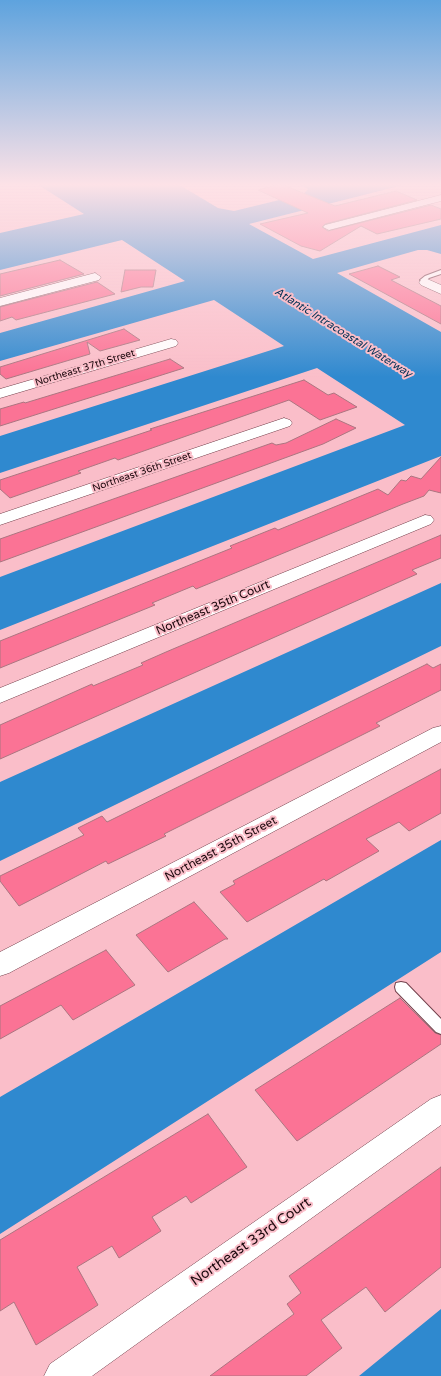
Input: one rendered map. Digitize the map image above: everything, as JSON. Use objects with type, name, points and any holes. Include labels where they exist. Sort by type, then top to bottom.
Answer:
[{"type":"street","points":[[0,302],[95,277]]},
{"type":"street","points":[[425,282],[441,290]]},
{"type":"street","name":"Northeast 37th Street","points":[[0,394],[171,342]]},
{"type":"street","name":"Northeast 36th Street","points":[[0,520],[284,423]]},
{"type":"street","name":"Northeast 35th Court","points":[[0,696],[425,520]]},
{"type":"street","name":"Northeast 35th Street","points":[[0,965],[441,733]]},
{"type":"street","name":"Northeast 33rd Court","points":[[62,1376],[441,1108]]},
{"type":"lane","points":[[425,282],[423,280],[427,277],[441,272]]},
{"type":"lane","points":[[401,987],[441,1028]]},
{"type":"water","points":[[0,248],[89,248],[0,270]]},
{"type":"water","name":"Atlantic Intracoastal Waterway","points":[[135,248],[293,248],[313,259],[354,248],[441,248],[441,254],[427,250],[418,250],[337,273],[441,332],[441,456],[0,630],[0,577],[405,425],[317,368],[0,473],[0,436],[284,346],[214,300],[0,361],[0,333],[185,281]]},
{"type":"water","points":[[441,583],[441,646],[0,861],[0,782]]},
{"type":"water","points":[[441,840],[441,952],[0,1234],[0,1097]]},
{"type":"water","points":[[441,1309],[441,1376],[359,1376]]},
{"type":"building","points":[[309,248],[325,248],[320,251]]},
{"type":"building","points":[[60,260],[84,274],[0,296],[0,274]]},
{"type":"building","points":[[378,266],[400,277],[391,280],[441,306],[441,324],[349,274]]},
{"type":"building","points":[[125,270],[156,270],[153,287],[141,287],[121,292]]},
{"type":"building","points":[[97,282],[115,294],[16,320],[12,317],[0,321],[0,307]]},
{"type":"building","points":[[124,329],[140,340],[100,351],[87,342],[90,354],[6,379],[0,374],[0,367]]},
{"type":"building","points":[[170,359],[184,368],[0,426],[0,409],[24,402],[25,403]]},
{"type":"building","points":[[304,380],[328,395],[334,393],[357,407],[320,420],[289,400],[118,460],[115,458],[78,471],[81,473],[10,498],[0,489],[0,480],[152,430],[150,429]]},
{"type":"building","points":[[336,419],[356,428],[323,444],[0,562],[0,539],[272,443],[276,445],[286,443]]},
{"type":"building","points":[[441,457],[441,493],[429,490],[424,496],[196,589],[193,586],[152,603],[155,605],[0,668],[0,641],[232,548],[230,546],[275,528],[278,530],[378,489],[388,495],[401,480],[406,481],[411,476],[421,479]]},
{"type":"building","points":[[441,535],[441,558],[412,570],[417,574],[0,759],[0,725],[92,684],[93,686],[143,665],[141,663]]},
{"type":"building","points":[[427,664],[433,668],[441,664],[441,690],[376,723],[380,726],[164,834],[166,836],[108,864],[106,861],[19,906],[0,881],[0,876],[84,835],[78,828],[102,816],[107,822]]},
{"type":"building","points":[[441,769],[441,813],[409,831],[399,822],[366,839],[379,851],[326,881],[324,879],[247,922],[220,892],[235,884],[233,881]]},
{"type":"building","points":[[194,902],[228,939],[225,939],[168,972],[136,935]]},
{"type":"building","points":[[106,950],[135,985],[73,1020],[61,1005],[0,1039],[0,1006]]},
{"type":"building","points":[[400,998],[435,1033],[441,1035],[441,1044],[297,1141],[255,1090]]},
{"type":"building","points":[[208,1114],[247,1167],[191,1203],[186,1196],[152,1217],[161,1231],[119,1258],[112,1246],[77,1267],[98,1305],[36,1345],[14,1302],[0,1311],[0,1240]]},
{"type":"building","points":[[441,1167],[441,1267],[385,1312],[366,1287],[321,1320],[342,1348],[306,1376],[210,1376],[294,1314],[287,1304],[301,1293],[289,1276]]}]
